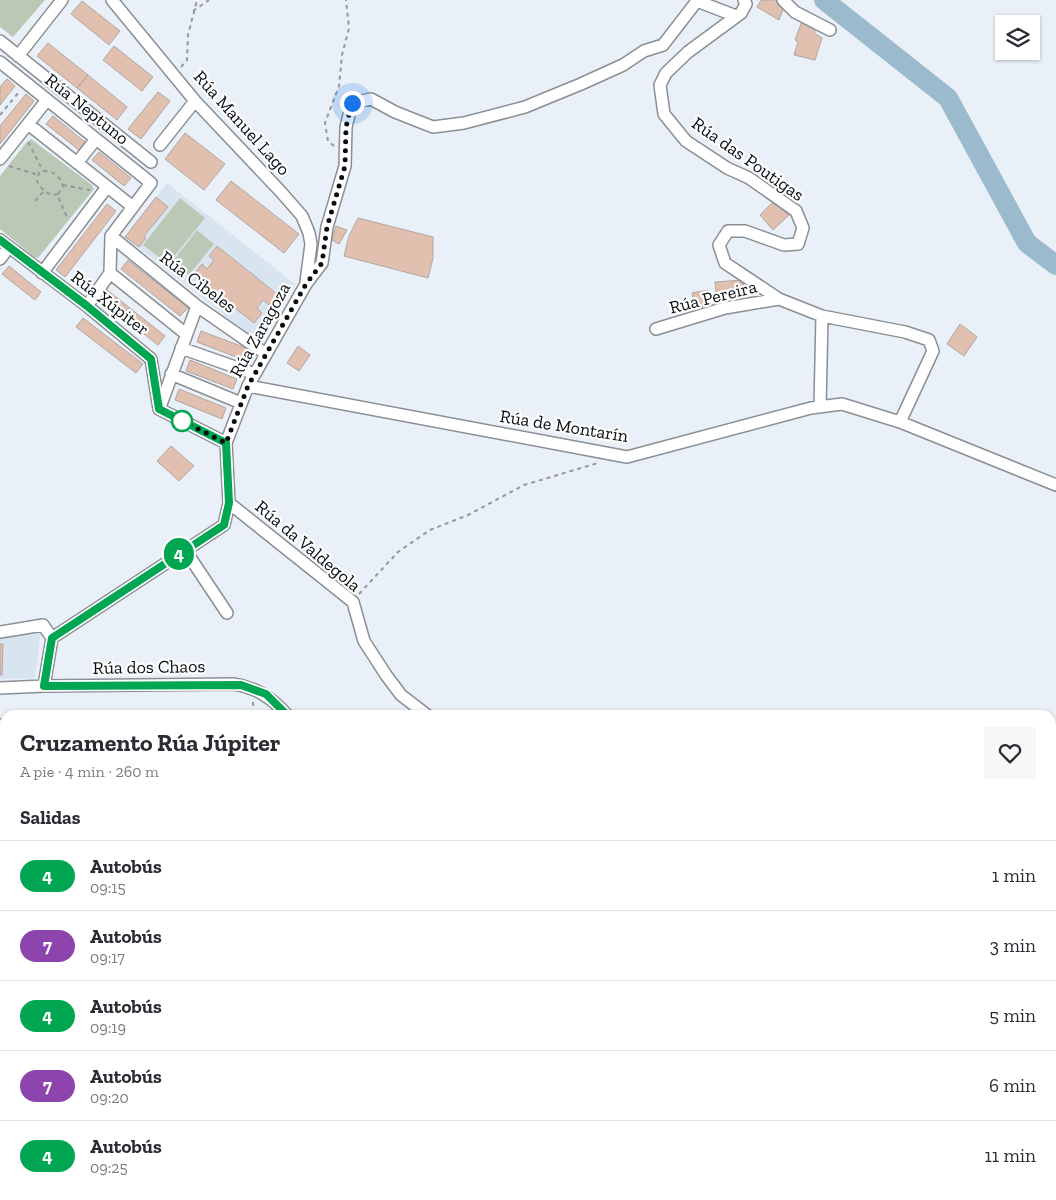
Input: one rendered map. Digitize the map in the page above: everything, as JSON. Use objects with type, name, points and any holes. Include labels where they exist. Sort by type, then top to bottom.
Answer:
[{"type":"street","points":[[18,56],[62,0]]},
{"type":"street","name":"Rúa Manuel Lago","points":[[112,0],[194,101],[302,216],[309,233],[310,244],[306,284]]},
{"type":"street","name":"Rúa das Poutigas","points":[[744,0],[746,4],[741,13],[688,52],[666,73],[660,85],[664,114],[686,141],[727,168],[749,178],[796,211],[803,228],[798,244],[784,245],[745,231],[728,231],[719,245],[725,263],[779,299]]},
{"type":"street","points":[[783,0],[795,12],[830,30]]},
{"type":"street","name":"Rúa Zaragoza","points":[[52,638],[224,525],[229,503],[226,443],[248,386],[306,284],[322,263],[327,227],[345,166],[346,127],[352,103],[371,99],[395,112],[433,127],[464,123],[525,107],[624,64],[644,51],[663,45],[697,1],[736,16]]},
{"type":"street","points":[[0,41],[151,162]]},
{"type":"street","name":"Rúa Neptuno","points":[[0,62],[151,183],[133,207]]},
{"type":"street","points":[[26,83],[36,70]]},
{"type":"street","points":[[5,162],[25,128],[47,100]]},
{"type":"street","points":[[160,145],[194,101]]},
{"type":"street","points":[[25,128],[77,163],[104,190],[133,207],[111,236],[110,274],[87,306]]},
{"type":"street","points":[[77,163],[96,139]]},
{"type":"street","points":[[42,273],[104,190]]},
{"type":"street","name":"Rúa Cibeles","points":[[111,236],[197,306],[266,354]]},
{"type":"street","name":"Rúa Xúpiter","points":[[0,240],[87,306],[151,359],[159,409]]},
{"type":"street","points":[[0,259],[9,247]]},
{"type":"street","points":[[110,274],[186,334]]},
{"type":"street","points":[[779,299],[822,316],[905,332],[929,340],[933,352],[900,422]]},
{"type":"street","name":"Rúa Pereira","points":[[656,329],[725,308],[779,299]]},
{"type":"street","points":[[197,306],[159,409],[226,443]]},
{"type":"street","points":[[820,407],[822,316]]},
{"type":"street","points":[[181,348],[255,374]]},
{"type":"street","points":[[171,374],[241,403]]},
{"type":"street","name":"Rúa de Montarín","points":[[248,386],[627,457],[820,407],[842,404],[900,422],[1056,485]]},
{"type":"street","name":"Rúa da Valdegola","points":[[229,503],[353,602],[364,641],[401,695],[420,710]]},
{"type":"street","points":[[185,550],[227,613]]},
{"type":"street","points":[[0,632],[43,625],[52,638],[44,686]]},
{"type":"street","name":"Rúa dos Chaos","points":[[0,688],[241,685],[266,694],[282,710]]},
{"type":"path","points":[[174,75],[187,60],[188,36],[197,0]]},
{"type":"path","points":[[193,11],[208,0]]},
{"type":"path","points":[[345,156],[328,140],[325,123],[339,86],[342,54],[349,28],[346,0]]},
{"type":"path","points":[[0,115],[26,83]]},
{"type":"path","points":[[25,128],[43,170]]},
{"type":"path","points":[[5,162],[38,175]]},
{"type":"path","points":[[43,170],[38,175],[37,181],[44,191],[58,194]]},
{"type":"path","points":[[43,170],[53,172],[63,185]]},
{"type":"path","points":[[63,185],[104,190]]},
{"type":"path","points":[[58,194],[63,185]]},
{"type":"path","points":[[35,201],[44,191]]},
{"type":"path","points":[[58,194],[73,232]]},
{"type":"path","points":[[353,602],[398,552],[430,530],[468,515],[524,484],[601,463]]},
{"type":"shaded area","points":[[167,183],[295,284],[258,342],[125,237]]},
{"type":"shaded area","points":[[41,631],[35,678],[0,679],[0,635]]},
{"type":"green space","points":[[0,0],[45,0],[13,37],[0,27]]},
{"type":"green space","points":[[31,139],[92,185],[94,189],[38,258],[34,257],[0,229],[0,176]]},
{"type":"green space","points":[[180,198],[205,218],[168,264],[143,245]]},
{"type":"green space","points":[[197,230],[214,244],[189,275],[172,262]]},
{"type":"building","points":[[761,0],[781,0],[785,4],[779,20],[757,7]]},
{"type":"building","points":[[82,1],[120,31],[109,45],[71,14]]},
{"type":"building","points":[[802,21],[817,26],[814,33],[822,38],[815,60],[794,55],[798,42],[795,40]]},
{"type":"building","points":[[48,43],[88,75],[77,88],[37,56]]},
{"type":"building","points":[[114,46],[153,77],[142,91],[103,60]]},
{"type":"building","points":[[88,75],[127,107],[117,120],[77,88]]},
{"type":"building","points":[[7,79],[15,86],[0,105],[0,87]]},
{"type":"building","points":[[158,92],[170,101],[141,139],[128,129]]},
{"type":"building","points":[[26,94],[34,101],[0,144],[0,126]]},
{"type":"building","points":[[53,116],[85,142],[79,150],[46,124]]},
{"type":"building","points":[[185,133],[225,164],[204,190],[165,159]]},
{"type":"building","points":[[99,152],[131,178],[124,186],[92,160]]},
{"type":"building","points":[[231,181],[299,234],[284,253],[216,200]]},
{"type":"building","points":[[156,197],[168,207],[144,236],[146,238],[139,247],[125,237]]},
{"type":"building","points":[[773,202],[789,215],[773,230],[760,215]]},
{"type":"building","points":[[107,204],[116,211],[65,277],[56,270]]},
{"type":"building","points":[[358,218],[433,237],[433,258],[428,278],[344,256],[349,236]]},
{"type":"building","points":[[336,226],[347,230],[339,244],[332,240]]},
{"type":"building","points":[[217,246],[277,294],[269,305],[263,300],[257,308],[262,313],[254,323],[193,275],[202,264],[207,269],[214,260],[209,256]]},
{"type":"building","points":[[128,260],[188,308],[180,316],[121,269]]},
{"type":"building","points":[[9,266],[41,292],[35,300],[2,274]]},
{"type":"building","points":[[743,280],[745,298],[717,302],[715,282]]},
{"type":"building","points":[[106,289],[165,336],[158,345],[98,298]]},
{"type":"building","points":[[708,290],[709,305],[695,308],[692,293]]},
{"type":"building","points":[[83,318],[143,364],[136,373],[76,327]]},
{"type":"building","points":[[960,324],[977,337],[964,356],[947,344]]},
{"type":"building","points":[[201,331],[249,349],[244,360],[197,342]]},
{"type":"building","points":[[298,346],[310,355],[299,371],[287,363]]},
{"type":"building","points":[[190,360],[237,379],[233,389],[186,371]]},
{"type":"building","points":[[179,389],[226,408],[222,419],[175,400]]},
{"type":"building","points":[[171,446],[194,466],[179,481],[157,461]]},
{"type":"building","points":[[0,644],[3,644],[2,675],[0,675]]},
{"type":"waterway","points":[[824,0],[948,98],[1027,243],[1056,265]]},
{"type":"bus line","name":"4","points":[[0,240],[87,306],[151,359],[159,409],[226,443],[229,503],[224,525],[52,638],[44,686],[233,684],[266,694],[283,710]]},
{"type":"route","points":[[182,421],[174,417],[226,443],[248,386],[306,284],[322,263],[327,227],[345,166],[346,127],[352,103]]}]
